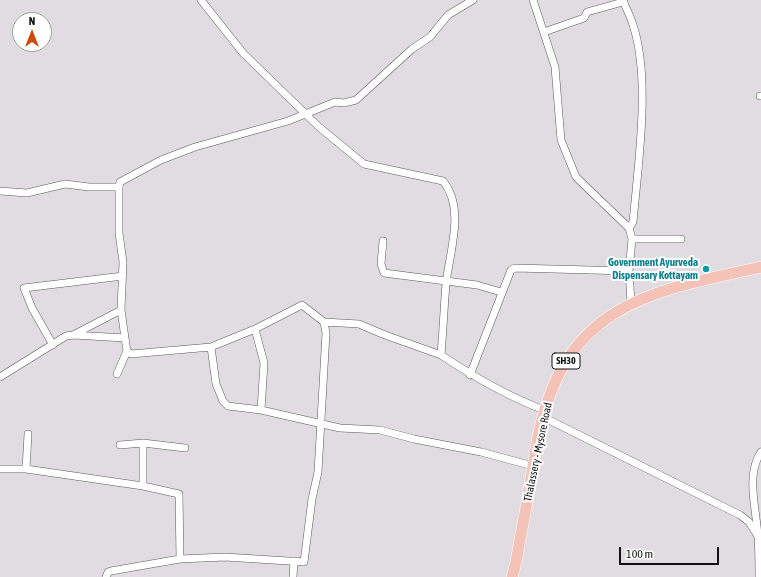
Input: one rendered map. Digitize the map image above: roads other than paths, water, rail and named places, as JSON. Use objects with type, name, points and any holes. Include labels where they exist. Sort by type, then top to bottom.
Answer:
[{"type":"main road","name":"Thalassery - Mysore Road","points":[[512,577],[544,413],[557,376],[582,339],[609,316],[631,303],[657,292],[761,267]]},
{"type":"street","points":[[201,0],[243,53],[319,127],[364,164],[435,178],[444,181],[451,190],[455,238],[446,282],[441,355]]},
{"type":"street","points":[[117,374],[127,351],[121,310],[123,276],[119,233],[118,187],[120,182],[161,160],[195,148],[288,121],[335,102],[344,103],[356,100],[412,49],[430,37],[448,15],[473,0]]},
{"type":"street","points":[[533,0],[554,68],[562,140],[576,177],[629,228],[632,239],[629,272],[631,303]]},
{"type":"street","points":[[544,32],[584,18],[587,12],[623,1],[634,26],[641,76],[641,125],[633,222],[629,228]]},
{"type":"street","points":[[0,191],[27,193],[65,184],[88,187],[118,187]]},
{"type":"street","points":[[632,239],[681,239]]},
{"type":"street","points":[[383,241],[381,264],[384,273],[477,285],[501,292]]},
{"type":"street","points":[[470,375],[491,324],[501,292],[511,270],[515,268],[629,272]]},
{"type":"street","points":[[53,345],[32,308],[24,288],[123,276]]},
{"type":"street","points":[[127,351],[131,354],[211,347],[254,329],[302,305],[324,322],[359,324],[441,355],[470,375],[740,515],[749,522],[758,538]]},
{"type":"street","points":[[72,335],[121,310]]},
{"type":"street","points":[[106,577],[110,571],[180,559],[225,557],[304,562],[312,499],[318,472],[326,333],[324,322]]},
{"type":"street","points":[[254,329],[264,363],[262,410]]},
{"type":"street","points":[[0,377],[66,336],[72,335],[125,338]]},
{"type":"street","points":[[211,347],[216,384],[223,401],[228,406],[262,410],[320,425],[340,428],[380,430],[414,439],[481,452],[534,466]]},
{"type":"street","points":[[26,469],[28,434]]},
{"type":"street","points":[[143,486],[144,443]]},
{"type":"street","points":[[120,446],[144,443],[185,448]]},
{"type":"street","points":[[759,577],[754,483],[755,467],[761,452]]},
{"type":"street","points":[[0,469],[26,469],[143,486],[178,494],[180,559]]},
{"type":"street","points":[[293,577],[294,561]]},
{"type":"place","name":"Government Ayurveda Dispensary Kottayam","points":[[706,269]]}]
